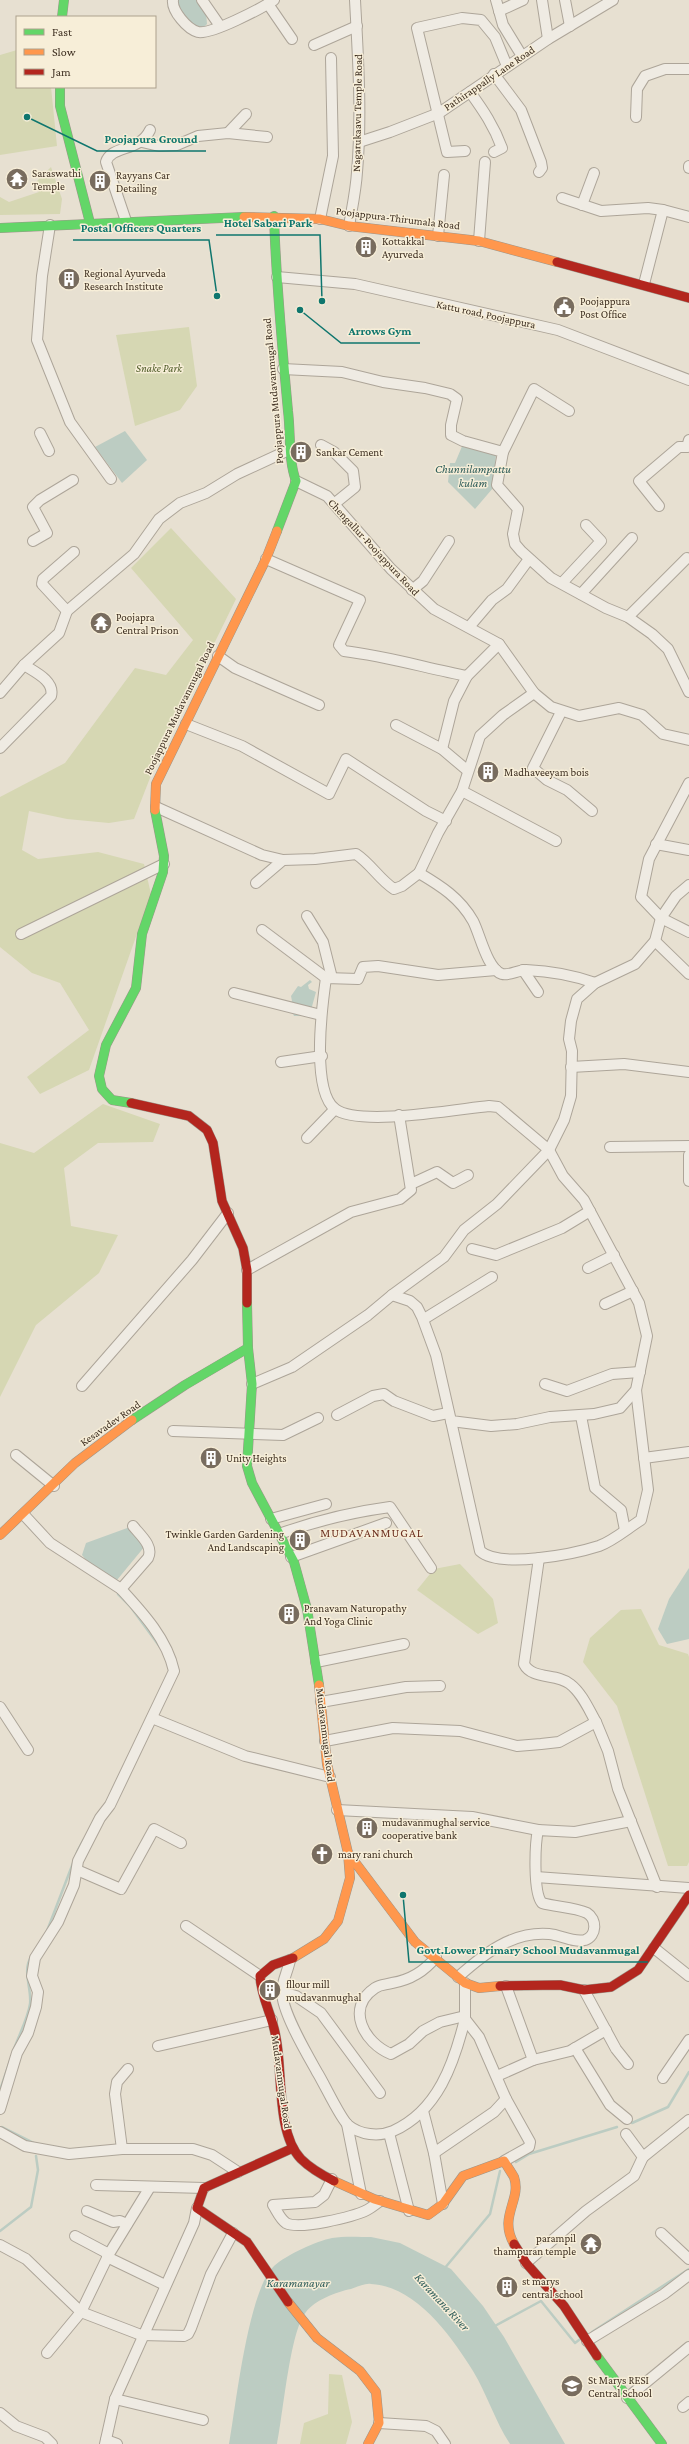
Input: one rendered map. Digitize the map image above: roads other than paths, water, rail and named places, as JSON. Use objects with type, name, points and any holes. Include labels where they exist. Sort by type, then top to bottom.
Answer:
[{"type":"street","points":[[62,16],[64,0]]},
{"type":"street","points":[[173,0],[176,14],[186,26],[198,32],[240,19],[271,2],[292,39]]},
{"type":"street","points":[[202,0],[220,26]]},
{"type":"street","name":"Nagarukaavu Temple Road","points":[[349,226],[357,173],[359,142],[357,26],[355,0]]},
{"type":"street","points":[[496,0],[503,25],[522,56]]},
{"type":"street","points":[[499,11],[523,0]]},
{"type":"street","points":[[542,0],[548,39]]},
{"type":"street","points":[[565,0],[570,26]]},
{"type":"street","name":"Pathirappally Lane Road","points":[[359,142],[439,113],[494,74],[612,0]]},
{"type":"street","points":[[465,151],[447,152],[439,113],[417,28],[462,18],[481,20],[496,37],[507,66]]},
{"type":"street","points":[[314,45],[357,26]]},
{"type":"street","points":[[320,220],[333,156],[331,58]]},
{"type":"street","points":[[636,117],[637,89],[645,76],[665,69],[689,69]]},
{"type":"street","points":[[494,74],[525,119],[542,162],[539,172]]},
{"type":"street","points":[[60,88],[60,106],[90,223]]},
{"type":"street","points":[[470,92],[487,114],[502,148],[494,152]]},
{"type":"street","points":[[228,133],[246,114]]},
{"type":"street","points":[[142,142],[150,130]]},
{"type":"street","points":[[126,221],[106,162],[107,158],[114,153],[142,142],[160,146],[177,145],[198,136],[228,133],[267,137]]},
{"type":"street","points":[[479,241],[485,162]]},
{"type":"street","points":[[582,205],[594,173]]},
{"type":"street","points":[[438,236],[444,175]]},
{"type":"street","points":[[562,198],[601,211],[648,208],[663,210],[689,217]]},
{"type":"street","points":[[644,284],[663,210]]},
{"type":"street","name":"Poojappura-Thirumala Road","points":[[0,228],[126,221],[274,216],[320,220],[349,226],[479,241],[644,284],[689,298]]},
{"type":"street","name":"Poojappura Mudavanmugal Road","points":[[248,1348],[246,1270],[243,1248],[222,1201],[213,1143],[207,1130],[189,1116],[168,1110],[112,1100],[106,1096],[100,1071],[103,1053],[136,987],[142,933],[158,896],[164,864],[154,817],[156,807],[156,784],[266,559],[296,481],[291,467],[291,449],[283,369],[274,216]]},
{"type":"street","points":[[50,225],[42,276],[37,340],[70,422],[111,479]]},
{"type":"street","name":"Kattu road, Poojappura","points":[[277,276],[354,284],[558,330],[689,380]]},
{"type":"street","points":[[283,369],[342,372],[450,394],[457,399],[451,425],[451,435],[463,441],[504,452]]},
{"type":"street","points":[[569,411],[534,389],[504,452],[497,485],[518,509],[513,527],[515,544],[529,559],[552,578],[628,617],[652,634],[668,649],[689,692]]},
{"type":"street","points":[[40,433],[49,451]]},
{"type":"street","points":[[320,445],[334,452],[353,471],[355,487],[334,504]]},
{"type":"street","points":[[659,506],[639,481],[679,447],[688,445]]},
{"type":"street","points":[[0,693],[24,665],[59,633],[67,611],[134,554],[159,519],[180,503],[206,493],[237,474],[291,449]]},
{"type":"street","points":[[33,541],[47,533],[33,507],[40,500],[72,480]]},
{"type":"street","name":"Chengallur-Poojappura Road","points":[[296,481],[327,496],[412,590],[434,609],[448,619],[469,627],[499,644],[534,693],[561,712],[579,716],[620,708],[642,716],[663,734],[689,740]]},
{"type":"street","points":[[562,583],[601,541],[586,525]]},
{"type":"street","points":[[581,594],[632,538]]},
{"type":"street","points":[[412,590],[423,581],[449,541]]},
{"type":"street","points":[[67,611],[42,584],[43,578],[74,552]]},
{"type":"street","points":[[628,617],[687,558]]},
{"type":"street","points":[[266,559],[360,600],[341,638],[339,645],[344,651],[385,656],[423,667],[467,676]]},
{"type":"street","points":[[469,627],[492,600],[507,589],[529,559]]},
{"type":"street","points":[[442,749],[454,701],[467,676],[499,644]]},
{"type":"street","points":[[218,656],[236,668],[319,705]]},
{"type":"street","points":[[0,748],[51,696],[52,691],[49,682],[24,665]]},
{"type":"street","points":[[156,807],[262,855],[283,860],[315,859],[356,854],[365,860],[380,880],[394,889],[402,886],[418,873],[462,791],[480,736],[503,716],[534,693]]},
{"type":"street","points":[[561,712],[533,768],[547,780],[567,790],[592,811]]},
{"type":"street","points":[[186,724],[242,746],[329,794],[346,759],[426,811],[446,820]]},
{"type":"street","points":[[396,725],[442,749],[468,771]]},
{"type":"street","points":[[689,783],[649,859],[641,898],[662,918],[689,932]]},
{"type":"street","points":[[462,791],[556,841]]},
{"type":"street","points":[[656,844],[689,850]]},
{"type":"street","points":[[256,883],[283,860]]},
{"type":"street","points":[[22,934],[164,864]]},
{"type":"street","points":[[418,873],[444,888],[461,902],[474,922],[481,944],[496,970],[503,974],[523,970],[578,977],[595,983]]},
{"type":"street","points":[[252,1384],[292,1367],[368,1315],[392,1295],[444,1257],[464,1230],[497,1204],[549,1150],[564,1120],[571,1096],[572,1051],[569,1040],[571,1021],[577,998],[595,983],[635,964],[655,941],[662,918],[676,896],[689,885]]},
{"type":"street","points":[[307,916],[323,942],[328,978],[320,1015],[322,1082],[328,1099],[335,1109],[358,1117],[399,1115],[489,1106],[498,1107],[549,1150],[563,1176],[584,1200],[639,1303],[647,1336],[636,1390],[648,1490],[641,1520],[600,1545],[539,1558],[497,1559],[484,1555],[480,1551],[436,1355],[424,1320],[417,1307],[410,1301],[392,1295]]},
{"type":"street","points":[[262,930],[328,978],[358,979],[363,967],[378,966],[438,975],[496,970]]},
{"type":"street","points":[[655,941],[689,974]]},
{"type":"street","points":[[523,970],[538,992]]},
{"type":"street","points":[[234,993],[320,1015]]},
{"type":"street","points":[[282,1062],[322,1056]]},
{"type":"street","points":[[571,1067],[624,1064],[689,1072]]},
{"type":"street","points":[[307,1138],[335,1109]]},
{"type":"street","points":[[246,1270],[351,1212],[400,1199],[411,1190],[399,1115]]},
{"type":"street","points":[[610,1147],[689,1146]]},
{"type":"street","points":[[689,1155],[689,1181]]},
{"type":"street","points":[[411,1184],[437,1172],[453,1183],[468,1175]]},
{"type":"street","points":[[472,1249],[496,1255],[562,1228],[590,1211]]},
{"type":"street","points":[[82,1386],[192,1260],[228,1213]]},
{"type":"street","points":[[588,1268],[614,1255]]},
{"type":"street","points":[[424,1320],[492,1277]]},
{"type":"street","points":[[605,1304],[633,1291]]},
{"type":"street","name":"Mudavanmugal Road","points":[[248,1348],[252,1384],[248,1466],[252,1483],[292,1557],[307,1609],[316,1662],[330,1777],[348,1853],[350,1878],[338,1921],[324,1939],[290,1960],[273,1965],[260,1976],[260,1989],[276,2035],[286,2126],[293,2148],[313,2170],[361,2194],[409,2211],[428,2215],[443,2204],[463,2176],[504,2161]]},
{"type":"street","name":"Kesavadev Road","points":[[0,1536],[24,1516],[85,1455],[195,1376],[248,1348]]},
{"type":"street","points":[[545,1384],[567,1391],[612,1374],[640,1372]]},
{"type":"street","points":[[337,1415],[373,1396],[384,1394],[394,1401],[433,1416],[450,1417],[491,1426],[517,1424],[550,1417],[581,1416],[620,1408],[636,1390]]},
{"type":"street","points":[[581,1416],[595,1488],[621,1510],[625,1530]]},
{"type":"street","points":[[173,1431],[249,1435],[283,1435],[318,1418]]},
{"type":"street","points":[[644,1458],[689,1452]]},
{"type":"street","points":[[16,1455],[54,1486]]},
{"type":"street","points":[[271,1519],[326,1504]]},
{"type":"street","points":[[279,1534],[311,1522],[354,1512],[390,1507],[432,1568]]},
{"type":"street","points":[[0,2109],[17,2053],[28,2033],[36,2007],[38,1992],[32,1976],[34,1958],[58,1922],[74,1885],[78,1861],[100,1818],[110,1805],[174,1671],[172,1662],[149,1621],[121,1589],[50,1543],[24,1516]]},
{"type":"street","points":[[292,1557],[386,1523]]},
{"type":"street","points":[[121,1589],[148,1558],[151,1552],[149,1547],[133,1526]]},
{"type":"street","points":[[539,1558],[524,1664],[527,1670],[559,1678],[570,1684],[583,1700],[596,1722],[608,1751],[618,1789],[657,1887]]},
{"type":"street","points":[[316,1662],[404,1644]]},
{"type":"street","points":[[321,1702],[406,1687],[440,1686]]},
{"type":"street","points":[[0,1707],[28,1750]]},
{"type":"street","points":[[152,1718],[246,1756],[330,1777]]},
{"type":"street","points":[[325,1741],[393,1728],[460,1730],[517,1746],[559,1742],[596,1722]]},
{"type":"street","points":[[337,1810],[472,1817],[538,1830],[575,1832],[631,1821]]},
{"type":"street","points":[[77,1870],[121,1889],[154,1829],[181,1843]]},
{"type":"street","points":[[462,1980],[497,1946],[523,1936],[533,1934],[551,1934],[575,1940],[585,1940],[591,1936],[594,1928],[594,1921],[586,1913],[542,1904],[537,1894],[536,1877],[538,1830]]},
{"type":"street","points":[[348,1853],[415,1942],[436,1957],[462,1980],[478,1988],[560,1985],[584,1990],[611,1987],[638,1970],[689,1895]]},
{"type":"street","points":[[536,1877],[657,1887],[689,1888]]},
{"type":"street","points":[[186,1926],[260,1976]]},
{"type":"street","points":[[654,1948],[689,1976]]},
{"type":"street","points":[[436,1957],[429,1966],[415,1976],[374,1988],[365,1999],[360,2012],[359,2022],[372,2042],[391,2054],[409,2044],[423,2031],[440,2022],[465,2017]]},
{"type":"street","points":[[290,1960],[282,1992],[283,2001],[305,2051],[347,2124],[361,2194]]},
{"type":"street","points":[[347,2124],[365,2133],[378,2136],[407,2125],[432,2101],[444,2081],[460,2040],[465,2017],[462,1980]]},
{"type":"street","points":[[506,1986],[533,2060]]},
{"type":"street","points":[[584,1990],[620,2055],[628,2064]]},
{"type":"street","points":[[282,1992],[296,1996],[315,2006],[380,2093]]},
{"type":"street","points":[[465,2017],[479,2037],[506,2099],[530,2142],[529,2147],[504,2161],[514,2178],[515,2190],[507,2222],[508,2233],[526,2262],[564,2306],[613,2379],[662,2444]]},
{"type":"street","points":[[158,2046],[272,2020]]},
{"type":"street","points":[[497,2076],[533,2060],[576,2048],[606,2030]]},
{"type":"street","points":[[664,2078],[689,2040]]},
{"type":"street","points":[[576,2048],[610,2105],[627,2119]]},
{"type":"street","points":[[122,2149],[115,2094],[117,2082],[128,2069]]},
{"type":"street","points":[[434,2152],[494,2112],[506,2099]]},
{"type":"street","points":[[422,2111],[434,2152],[443,2204]]},
{"type":"street","points":[[526,2262],[586,2211],[634,2176],[643,2156],[689,2120]]},
{"type":"street","points":[[0,2132],[25,2146],[69,2154],[122,2149],[193,2150],[212,2155],[238,2172]]},
{"type":"street","points":[[389,2133],[409,2211]]},
{"type":"street","points":[[626,2134],[643,2156]]},
{"type":"street","points":[[96,2185],[204,2188],[293,2148]]},
{"type":"street","points":[[332,2179],[324,2195],[315,2202],[274,2205],[285,2222],[292,2225],[323,2222],[351,2216],[368,2210],[380,2201]]},
{"type":"street","points":[[47,2353],[82,2312],[108,2255],[150,2187]]},
{"type":"street","points":[[117,2444],[105,2442],[115,2399],[141,2335],[194,2223],[197,2208],[204,2188]]},
{"type":"street","points":[[197,2208],[247,2242],[298,2316],[316,2338],[360,2371],[376,2392],[379,2423],[368,2444]]},
{"type":"street","points":[[87,2212],[112,2222],[120,2221],[127,2224]]},
{"type":"street","points":[[0,2245],[26,2259],[82,2312],[141,2335],[179,2336],[188,2334],[211,2274],[233,2232]]},
{"type":"street","points":[[661,2233],[689,2259]]},
{"type":"street","points":[[75,2236],[164,2285]]},
{"type":"street","points":[[587,2341],[664,2294],[689,2275]]},
{"type":"street","points":[[627,2398],[689,2348]]},
{"type":"street","points":[[115,2399],[202,2420]]},
{"type":"street","points":[[0,2413],[16,2426],[45,2438],[52,2444]]},
{"type":"street","points":[[379,2423],[426,2426],[436,2431],[445,2444]]},
{"type":"water","points":[[176,0],[196,0],[206,12],[207,24],[204,27],[193,29],[185,20]]},
{"type":"water","points":[[125,431],[147,460],[122,483],[95,447]]},
{"type":"water","name":"Chunnilampattu kulam","points":[[463,444],[496,455],[493,488],[475,509],[448,482],[450,463],[455,463]]},
{"type":"water","points":[[310,980],[312,982],[308,985],[309,989],[316,992],[311,1010],[306,1016],[294,1016],[289,1004],[292,1001],[291,996],[298,986],[301,987]]},
{"type":"water","points":[[130,1527],[145,1546],[117,1580],[90,1565],[82,1555],[86,1543]]},
{"type":"water","points":[[689,1568],[689,1639],[667,1644],[658,1629],[669,1599]]},
{"type":"water","name":"Karamanayar","points":[[371,2237],[400,2243],[451,2269],[483,2306],[504,2337],[565,2444],[510,2444],[473,2371],[455,2343],[443,2329],[418,2303],[387,2287],[369,2284],[339,2292],[320,2300],[306,2312],[300,2322],[291,2354],[277,2444],[229,2444],[244,2350],[257,2299],[265,2279],[274,2266],[279,2262],[310,2245],[332,2238]]},
{"type":"waterway","points":[[118,1594],[130,1606],[160,1647]]},
{"type":"waterway","points":[[47,1931],[78,1850],[84,1839]]},
{"type":"waterway","points":[[14,2049],[30,2004],[27,1968],[31,1957]]},
{"type":"waterway","points":[[0,2090],[10,2061]]},
{"type":"waterway","points":[[632,2123],[668,2107],[689,2072]]},
{"type":"waterway","points":[[2,2127],[34,2143]]},
{"type":"waterway","points":[[516,2162],[529,2154],[617,2127]]},
{"type":"waterway","points":[[0,2231],[31,2207],[38,2170],[36,2156]]},
{"type":"waterway","points":[[444,2269],[490,2214],[500,2171]]},
{"type":"waterway","points":[[592,2332],[689,2269]]},
{"type":"waterway","points":[[493,2327],[541,2301],[575,2343],[579,2340]]},
{"type":"place","name":"Poojapura Ground","points":[[27,117]]},
{"type":"place","name":"Saraswathi Temple","points":[[17,179]]},
{"type":"place","name":"Rayyans Car Detailing","points":[[100,181]]},
{"type":"place","name":"Kottakkal Ayurveda","points":[[366,247]]},
{"type":"place","name":"Regional Ayurveda Research Institute","points":[[69,279]]},
{"type":"place","name":"Postal Officers Quarters","points":[[217,296]]},
{"type":"place","name":"Hotel Sabari Park","points":[[322,301]]},
{"type":"place","name":"Poojappura Post Office","points":[[564,307]]},
{"type":"place","name":"Arrows Gym","points":[[300,310]]},
{"type":"place","name":"Sankar Cement","points":[[301,452]]},
{"type":"place","name":"Poojapra Central Prison","points":[[101,623]]},
{"type":"place","name":"Madhaveeyam bois","points":[[488,772]]},
{"type":"place","name":"Unity Heights","points":[[211,1458]]},
{"type":"place","name":"Twinkle Garden Gardening And Landscaping","points":[[300,1540]]},
{"type":"place","name":"Pranavam Naturopathy And Yoga Clinic","points":[[289,1614]]},
{"type":"place","name":"mudavanmughal service cooperative bank","points":[[367,1828]]},
{"type":"place","name":"mary rani church","points":[[322,1854]]},
{"type":"place","name":"Govt.Lower Primary School Mudavanmugal","points":[[403,1895]]},
{"type":"place","name":"fllour mill mudavanmughal","points":[[270,1990]]},
{"type":"place","name":"parampil thampuran temple","points":[[591,2244]]},
{"type":"place","name":"st marys central school","points":[[507,2287]]},
{"type":"place","name":"St Marys RESI Central School","points":[[572,2386]]},
{"type":"district","name":"MUDAVANMUGAL","points":[[372,1533]]},
{"type":"park label","name":"Snake Park","points":[[159,368]]},
{"type":"water label","name":"Karamana River","points":[[442,2302]]}]
